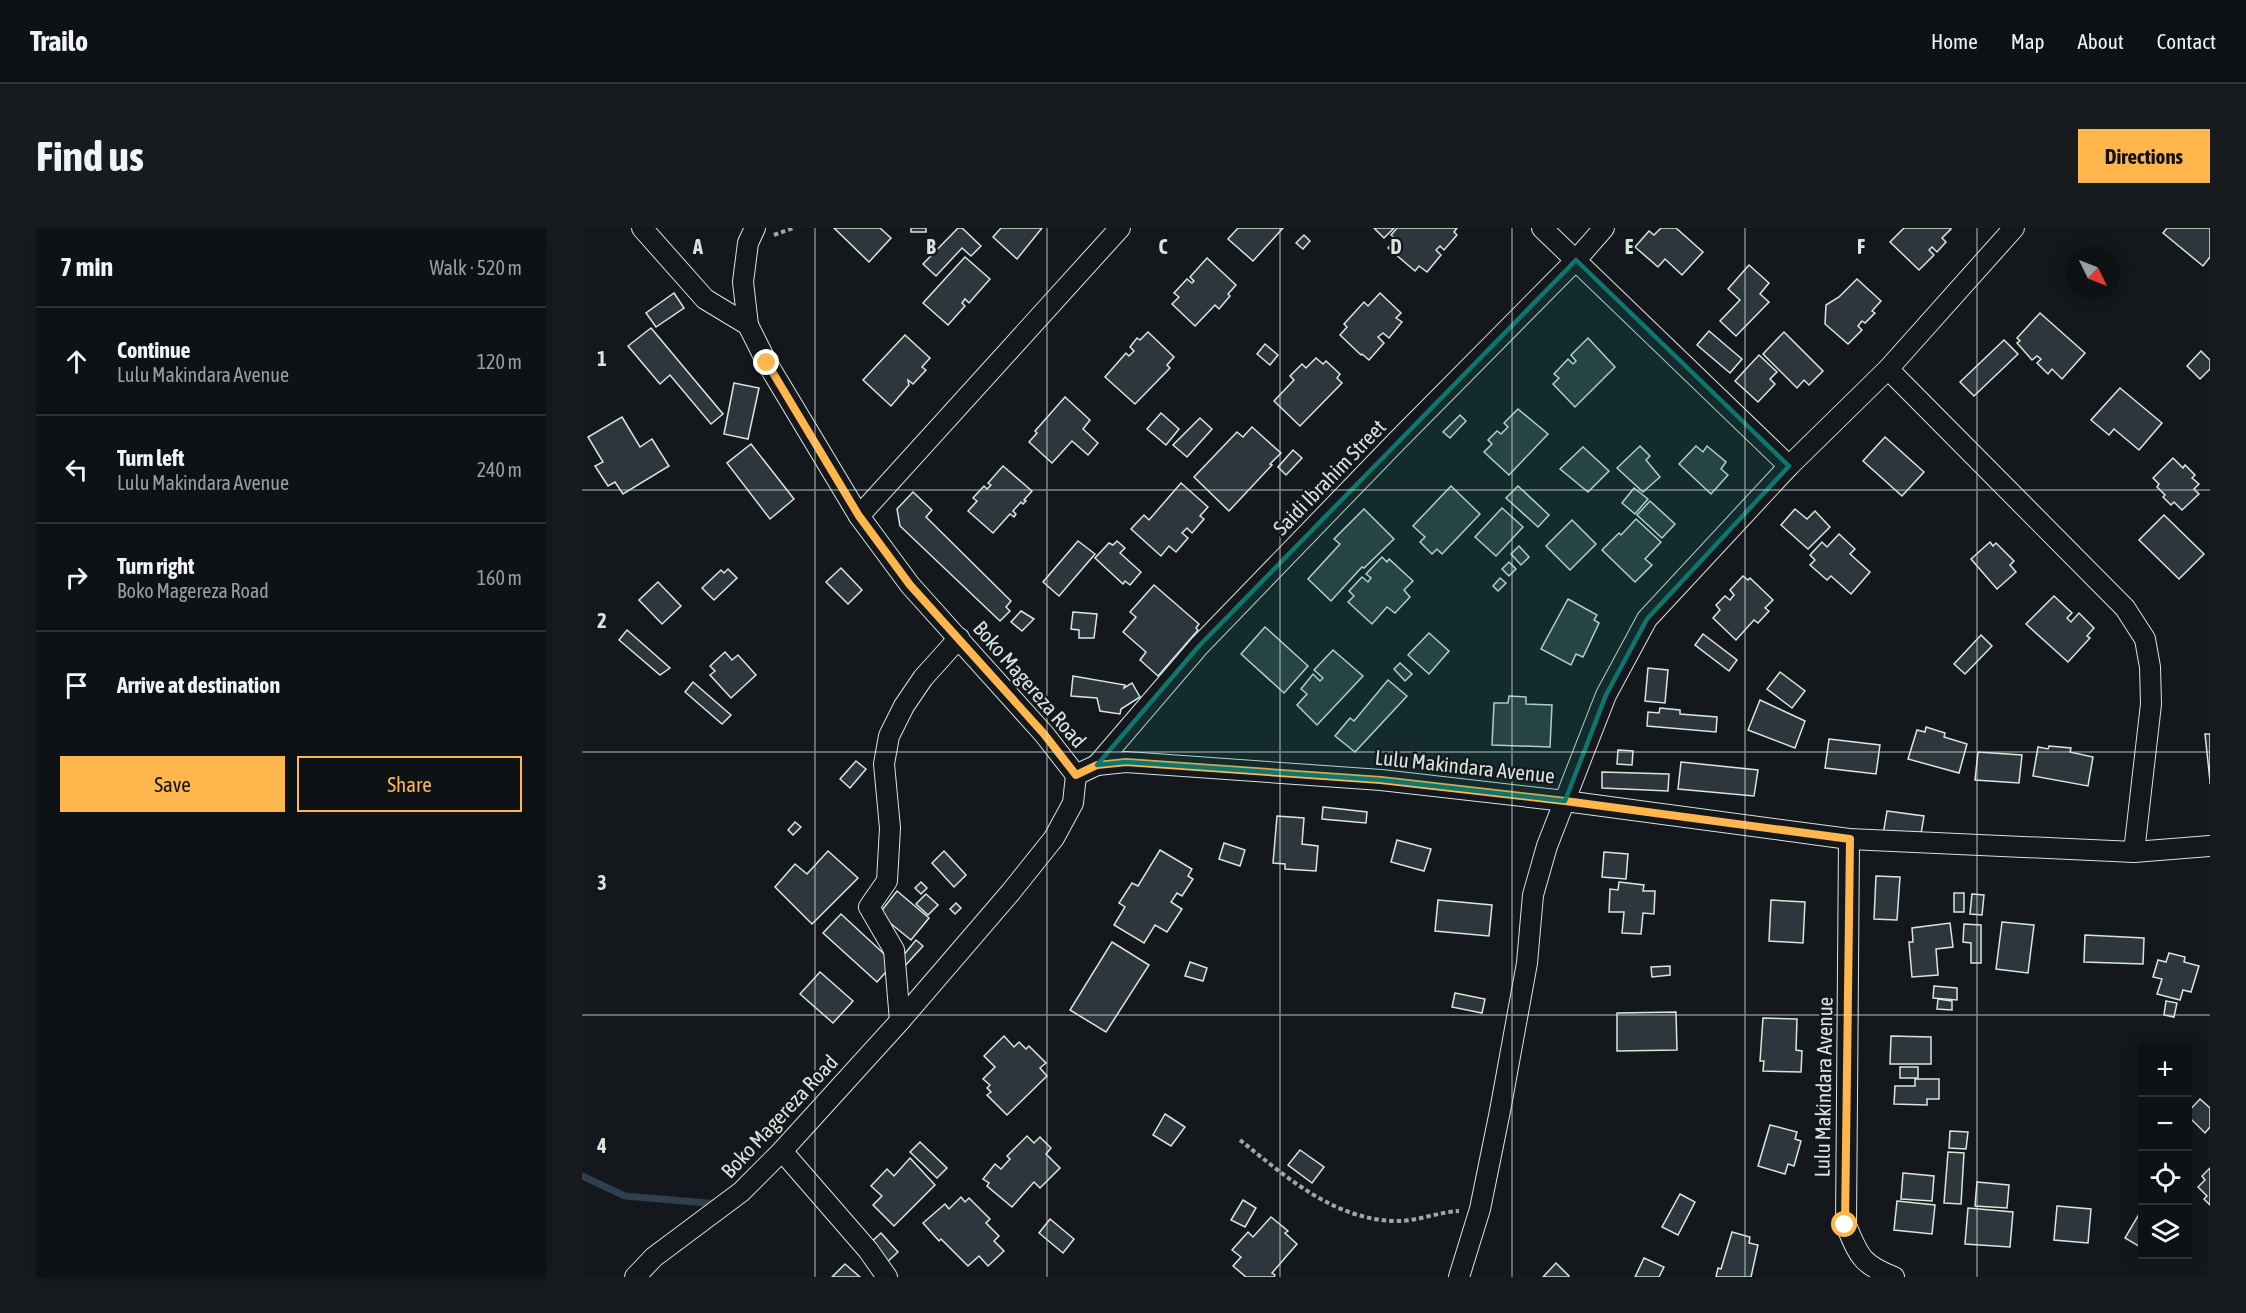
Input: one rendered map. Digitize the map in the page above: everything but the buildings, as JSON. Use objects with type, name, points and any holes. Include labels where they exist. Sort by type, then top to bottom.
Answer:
[{"type":"street","points":[[642,228],[705,299],[748,325]]},
{"type":"street","name":"Boko Magereza Road","points":[[635,1277],[654,1257],[741,1192],[782,1151],[900,1021],[1010,893],[1054,838],[1073,803],[1076,775],[1044,734],[910,585],[859,516],[767,363],[748,325],[743,282],[748,243],[755,228]]},
{"type":"street","points":[[859,516],[1120,228]]},
{"type":"street","points":[[1542,228],[1789,466]]},
{"type":"street","name":"Saidi Ibrahim Street","points":[[1097,765],[1199,646],[1576,260],[1604,228]]},
{"type":"street","points":[[1459,1277],[1480,1209],[1527,963],[1533,895],[1547,846],[1606,695],[1647,619],[1789,466],[1888,369],[2014,228]]},
{"type":"street","points":[[1888,369],[2125,608],[2145,639],[2150,667],[2151,704],[2134,852]]},
{"type":"street","points":[[900,1021],[894,950],[869,907],[887,881],[890,828],[884,764],[889,736],[904,706],[923,678],[959,638]]},
{"type":"street","name":"Lulu Makindara Avenue","points":[[1076,775],[1097,765],[1126,762],[1381,780],[1565,801],[1850,839],[2134,852],[2210,846]]},
{"type":"street","name":"Lulu Makindara Avenue","points":[[1850,839],[1845,1225],[1859,1256],[1879,1271],[1894,1277]]},
{"type":"street","points":[[782,1151],[868,1250],[887,1277]]},
{"type":"path","points":[[1240,1140],[1298,1186],[1331,1205],[1363,1215],[1395,1221],[1450,1211],[1480,1209]]},
{"type":"highlighted area","points":[[1576,260],[1789,466],[1647,619],[1606,695],[1565,801],[1381,780],[1126,762],[1097,765],[1199,646]]},
{"type":"waterway","points":[[582,1176],[625,1196],[719,1204]]},
{"type":"route","points":[[767,363],[859,516],[910,585],[1044,734],[1076,775],[1097,765],[1126,762],[1381,780],[1565,801],[1850,839],[1845,1225]]}]
